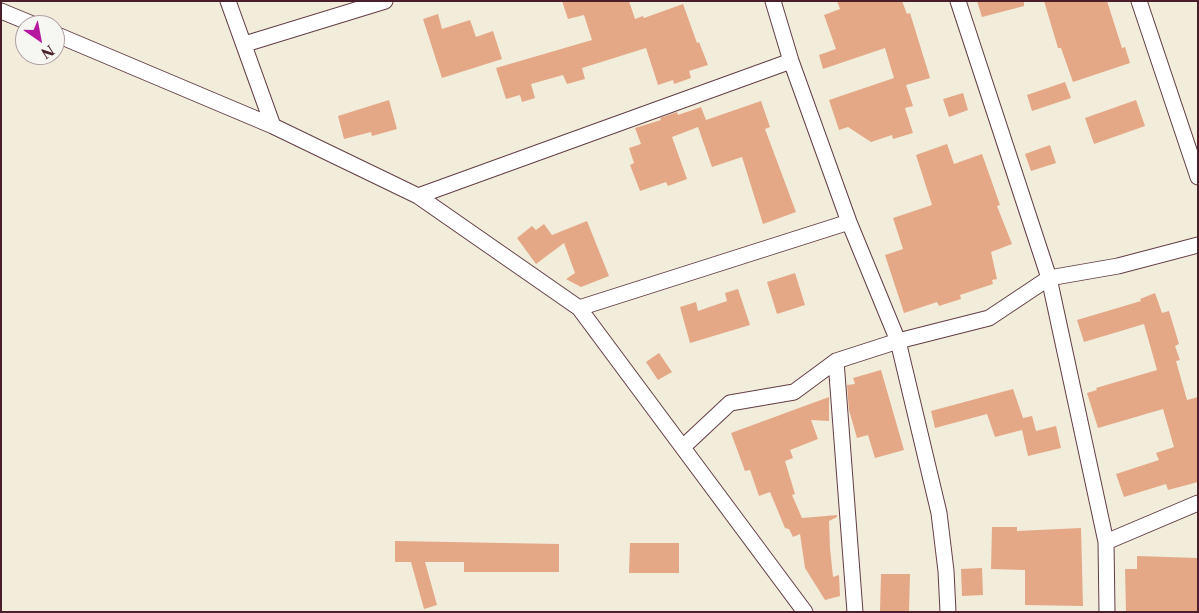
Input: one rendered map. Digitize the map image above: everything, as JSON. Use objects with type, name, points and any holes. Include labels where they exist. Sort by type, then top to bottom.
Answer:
[{"type":"street","points":[[228,1],[273,126]]},
{"type":"street","points":[[245,44],[385,1]]},
{"type":"street","points":[[773,1],[791,61],[848,222],[898,340],[939,513],[946,571],[948,612]]},
{"type":"street","points":[[958,1],[1049,278],[1106,542],[1107,612]]},
{"type":"street","points":[[1139,1],[1198,177]]},
{"type":"street","points":[[1,11],[15,17]]},
{"type":"street","points":[[65,38],[273,126],[418,196],[579,308],[805,612]]},
{"type":"street","points":[[418,196],[791,61]]},
{"type":"street","points":[[579,308],[848,222]]},
{"type":"street","points":[[683,447],[730,403],[794,392],[836,361],[898,340],[989,318],[1049,278],[1118,266],[1198,245]]},
{"type":"street","points":[[836,361],[856,612]]},
{"type":"street","points":[[1106,542],[1198,503]]},
{"type":"building","points":[[562,1],[629,1],[635,19],[643,16],[644,18],[683,4],[697,43],[699,42],[708,65],[689,71],[691,78],[674,84],[673,80],[658,85],[646,48],[582,68],[585,79],[567,84],[563,75],[531,84],[535,98],[522,102],[520,95],[506,99],[496,68],[592,40],[584,15],[568,19]]},
{"type":"building","points":[[837,1],[902,1],[907,14],[910,13],[930,78],[906,85],[913,106],[905,108],[913,133],[893,139],[892,135],[871,142],[848,127],[839,130],[829,100],[894,78],[885,48],[823,69],[819,55],[836,49],[824,15],[840,9]]},
{"type":"building","points":[[977,1],[1024,1],[1024,6],[982,17]]},
{"type":"building","points":[[1044,1],[1107,1],[1122,48],[1125,47],[1130,63],[1073,82],[1061,48],[1058,48]]},
{"type":"building","points":[[438,14],[442,29],[470,20],[476,37],[493,31],[502,59],[442,78],[423,19]]},
{"type":"building","points":[[1065,82],[1071,98],[1032,111],[1027,95]]},
{"type":"building","points":[[963,93],[968,110],[949,117],[943,99]]},
{"type":"building","points":[[389,100],[397,129],[372,136],[371,132],[344,139],[338,116]]},
{"type":"building","points":[[1136,100],[1145,126],[1094,144],[1085,118]]},
{"type":"building","points":[[761,101],[770,127],[765,129],[796,212],[763,224],[742,157],[712,167],[698,127],[672,137],[687,179],[668,186],[666,182],[640,191],[630,165],[634,163],[629,148],[641,144],[635,128],[661,120],[660,118],[677,112],[678,115],[701,107],[706,120]]},
{"type":"building","points":[[947,144],[954,164],[982,154],[1000,205],[997,206],[1012,244],[991,252],[997,279],[992,280],[993,284],[960,295],[961,299],[939,306],[937,302],[904,313],[885,255],[903,249],[893,218],[932,205],[916,155]]},
{"type":"building","points":[[1050,145],[1056,163],[1031,171],[1025,154]]},
{"type":"building","points":[[587,221],[609,276],[581,287],[566,279],[575,273],[564,243],[536,264],[517,238],[532,226],[536,230],[544,224],[552,235]]},
{"type":"building","points":[[795,273],[805,305],[777,314],[767,282]]},
{"type":"building","points":[[738,289],[750,325],[690,343],[680,307],[696,302],[698,311],[727,301],[725,293]]},
{"type":"building","points":[[1155,293],[1162,313],[1169,311],[1179,344],[1175,346],[1180,360],[1176,361],[1187,400],[1198,397],[1198,482],[1168,490],[1166,484],[1124,497],[1116,474],[1159,460],[1156,453],[1174,447],[1163,409],[1098,428],[1087,393],[1097,390],[1096,388],[1157,370],[1144,324],[1084,342],[1077,320],[1141,301],[1140,299]]},
{"type":"building","points":[[659,353],[672,372],[658,380],[646,362]]},
{"type":"building","points":[[881,370],[904,450],[875,458],[868,435],[857,438],[849,410],[847,385],[855,384],[853,378]]},
{"type":"building","points":[[1013,389],[1023,418],[1032,416],[1036,431],[1056,426],[1061,448],[1028,456],[1022,430],[995,437],[987,414],[935,428],[931,411]]},
{"type":"building","points":[[829,397],[829,421],[811,420],[818,439],[790,450],[793,458],[785,461],[795,494],[792,495],[802,518],[837,515],[837,517],[829,521],[830,548],[833,577],[839,575],[840,596],[825,600],[805,568],[800,534],[793,537],[789,529],[785,528],[770,492],[759,496],[750,470],[745,471],[731,433]]},
{"type":"building","points":[[992,527],[1017,527],[1017,531],[1081,528],[1083,606],[1025,605],[1025,570],[991,569]]},
{"type":"building","points":[[395,541],[559,544],[559,572],[464,572],[464,562],[425,562],[437,605],[424,609],[411,562],[395,562]]},
{"type":"building","points":[[630,543],[679,543],[679,573],[629,573]]},
{"type":"building","points":[[1137,556],[1198,558],[1198,612],[1126,612],[1125,569],[1137,569]]},
{"type":"building","points":[[982,568],[983,595],[962,596],[961,569]]},
{"type":"building","points":[[881,574],[910,574],[909,611],[880,611]]}]
